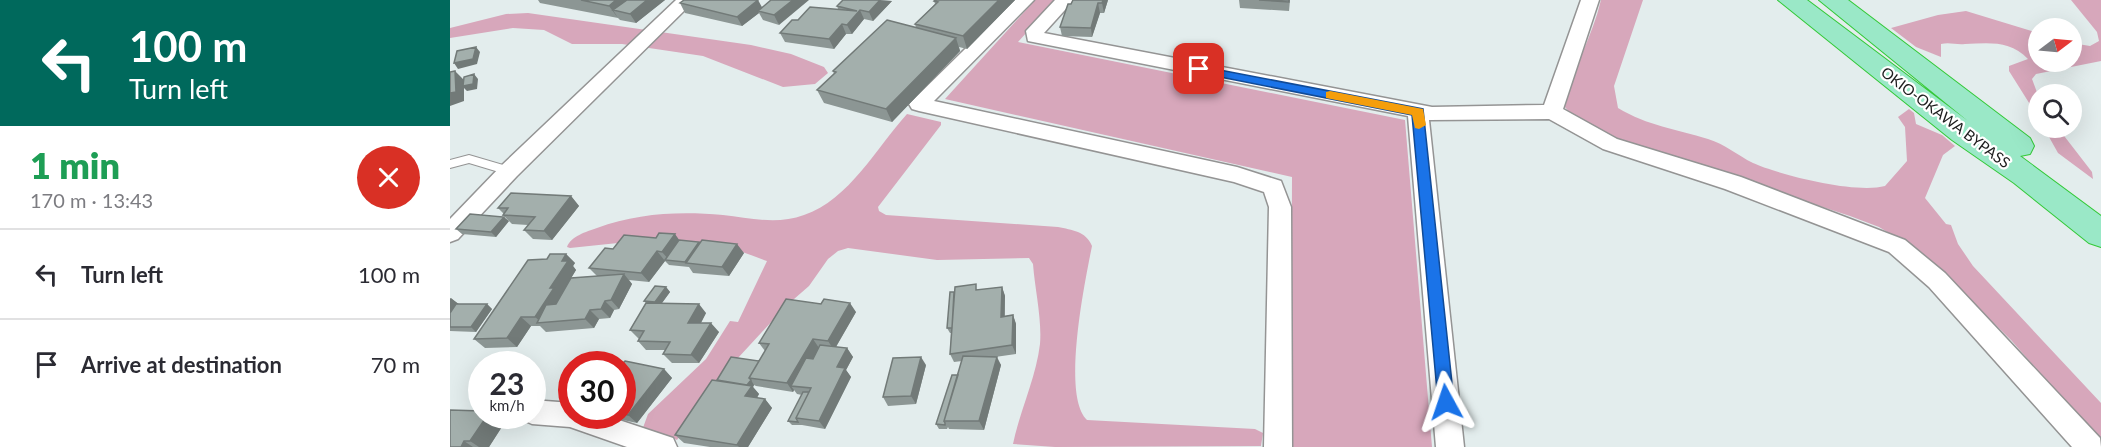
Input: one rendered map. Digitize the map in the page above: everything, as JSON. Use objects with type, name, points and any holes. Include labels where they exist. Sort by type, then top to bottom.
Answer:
[{"type":"highway","name":"OKIO-OKAWA BYPASS","points":[[1791,0],[1963,133],[2025,175],[2101,234]]},
{"type":"highway","name":"OKIO-OKAWA BYPASS","points":[[1832,0],[2101,209]]},
{"type":"street","points":[[450,233],[509,171],[686,0]]},
{"type":"street","points":[[1025,0],[919,104],[1238,175],[1273,187],[1281,207],[1278,447]]},
{"type":"street","points":[[1065,0],[1035,31],[1035,37],[1418,112],[1432,114],[1552,112],[1610,144],[1733,183],[1897,246],[1937,280],[2090,447]]},
{"type":"street","points":[[1552,112],[1590,0]]},
{"type":"street","points":[[1418,112],[1450,447]]},
{"type":"street","points":[[612,429],[663,447]]},
{"type":"lane","points":[[450,164],[469,159],[509,171]]},
{"type":"shaded area","points":[[1035,0],[1056,0],[1018,42],[1405,120],[1432,447],[1291,447],[1292,177],[945,99]]},
{"type":"shaded area","points":[[1601,0],[1643,0],[1614,86],[1618,108],[1640,119],[1714,141],[1753,163],[1781,173],[1818,182],[1856,187],[1885,186],[1907,161],[1905,127],[1898,117],[1909,109],[1914,113],[1916,124],[1942,135],[1955,146],[1943,155],[1925,198],[1946,224],[1951,225],[1958,244],[1973,266],[2101,403],[2101,443],[2011,340],[1922,253],[1879,227],[1611,137],[1573,116],[1563,105]]},
{"type":"shaded area","points":[[2071,0],[2101,0],[2101,61],[2082,65],[2082,45],[2090,46],[2099,41],[2097,32]]},
{"type":"shaded area","points":[[1966,11],[2028,30],[2028,59],[2014,48],[1991,43],[1944,43],[1941,44],[1941,57],[1916,47],[1891,28],[1938,15]]},
{"type":"shaded area","points":[[528,13],[751,45],[791,54],[824,67],[828,73],[815,84],[783,87],[703,56],[622,44],[572,44],[544,30],[513,28],[450,38],[450,28],[506,14]]},
{"type":"shaded area","points":[[2028,59],[2028,72],[2046,72],[2036,74],[2032,79],[2034,84],[2028,84],[2028,101],[2009,71],[2009,66]]},
{"type":"shaded area","points":[[907,114],[941,122],[941,125],[878,207],[879,211],[886,215],[1058,227],[1078,232],[1086,237],[1092,246],[1080,310],[1075,364],[1079,407],[1087,420],[1255,429],[1263,433],[1261,446],[1055,447],[1013,444],[1040,344],[1033,264],[1029,258],[937,260],[848,248],[838,251],[828,259],[809,286],[786,306],[714,384],[677,440],[669,436],[661,447],[636,447],[648,414],[706,359],[730,321],[738,322],[767,261],[727,247],[696,242],[642,241],[570,248],[567,247],[569,243],[575,237],[612,223],[659,214],[691,213],[774,220],[804,215],[835,198],[861,171]]},
{"type":"shaded area","points":[[2050,138],[2066,138],[2092,172],[2093,179],[2058,153]]},
{"type":"building","points":[[581,0],[616,0],[609,6]]},
{"type":"building","points":[[627,0],[647,0],[630,14],[613,10]]},
{"type":"building","points":[[684,0],[758,0],[737,17],[680,3]]},
{"type":"building","points":[[771,0],[793,0],[774,15],[758,11]]},
{"type":"building","points":[[843,0],[880,0],[869,12],[860,10],[847,25],[842,24],[829,39],[780,33],[792,20],[798,20],[810,7],[857,11],[837,6]]},
{"type":"building","points":[[935,0],[999,0],[963,36],[915,24],[938,2]]},
{"type":"building","points":[[1073,0],[1103,0],[1102,3],[1098,3],[1091,28],[1060,27],[1068,4],[1071,4]]},
{"type":"building","points":[[1259,0],[1289,0],[1289,2]]},
{"type":"building","points":[[887,20],[956,38],[886,109],[817,90],[836,72],[833,71]]},
{"type":"building","points":[[476,47],[473,59],[454,63],[457,51]]},
{"type":"building","points":[[455,71],[456,92],[450,93],[450,72]]},
{"type":"building","points":[[474,74],[473,84],[463,86],[464,77]]},
{"type":"building","points":[[511,193],[571,196],[544,231],[524,230],[535,217],[503,215],[508,208],[498,208]]},
{"type":"building","points":[[470,214],[504,217],[491,232],[456,229]]},
{"type":"building","points":[[659,233],[675,234],[662,252],[657,251],[641,273],[589,268],[605,248],[613,249],[624,235],[656,238]]},
{"type":"building","points":[[679,240],[699,242],[685,262],[665,260]]},
{"type":"building","points":[[702,240],[737,244],[722,267],[686,263]]},
{"type":"building","points":[[550,254],[566,254],[562,261],[568,261],[550,288],[554,288],[535,317],[521,317],[507,338],[474,339],[528,260],[547,259]]},
{"type":"building","points":[[624,274],[611,300],[605,301],[601,309],[590,310],[585,319],[537,323],[546,305],[556,304],[571,278]]},
{"type":"building","points":[[976,284],[976,290],[1002,287],[1001,317],[1013,315],[1012,345],[950,354],[955,287]]},
{"type":"building","points":[[655,286],[666,287],[655,302],[644,301]]},
{"type":"building","points":[[950,292],[954,292],[952,328],[947,328]]},
{"type":"building","points":[[786,299],[821,304],[824,299],[850,303],[828,341],[813,339],[787,383],[749,378],[769,344],[759,343]]},
{"type":"building","points":[[646,303],[699,304],[688,323],[711,323],[691,355],[663,354],[670,342],[638,341],[644,331],[630,330]]},
{"type":"building","points":[[456,304],[487,304],[471,327],[450,327],[450,313]]},
{"type":"building","points":[[820,345],[847,348],[837,367],[845,368],[819,421],[796,418],[811,388],[791,386],[806,358],[813,359]]},
{"type":"building","points":[[963,356],[997,357],[979,421],[944,421]]},
{"type":"building","points":[[731,357],[759,361],[747,385],[717,380]]},
{"type":"building","points":[[921,357],[911,396],[883,397],[893,358]]},
{"type":"building","points":[[636,363],[664,369],[636,405]]},
{"type":"building","points":[[952,375],[958,375],[944,421],[945,425],[936,424]]},
{"type":"building","points":[[712,380],[752,386],[745,396],[765,399],[737,445],[675,435]]},
{"type":"building","points":[[803,392],[809,392],[796,418],[798,422],[788,421]]},
{"type":"building","points":[[450,410],[468,411],[468,429],[478,429],[470,441],[464,441],[461,447],[450,447]]},
{"type":"slow traffic","points":[[1330,95],[1418,112],[1419,125]]},
{"type":"route","points":[[1199,69],[1418,112],[1446,402]]}]
